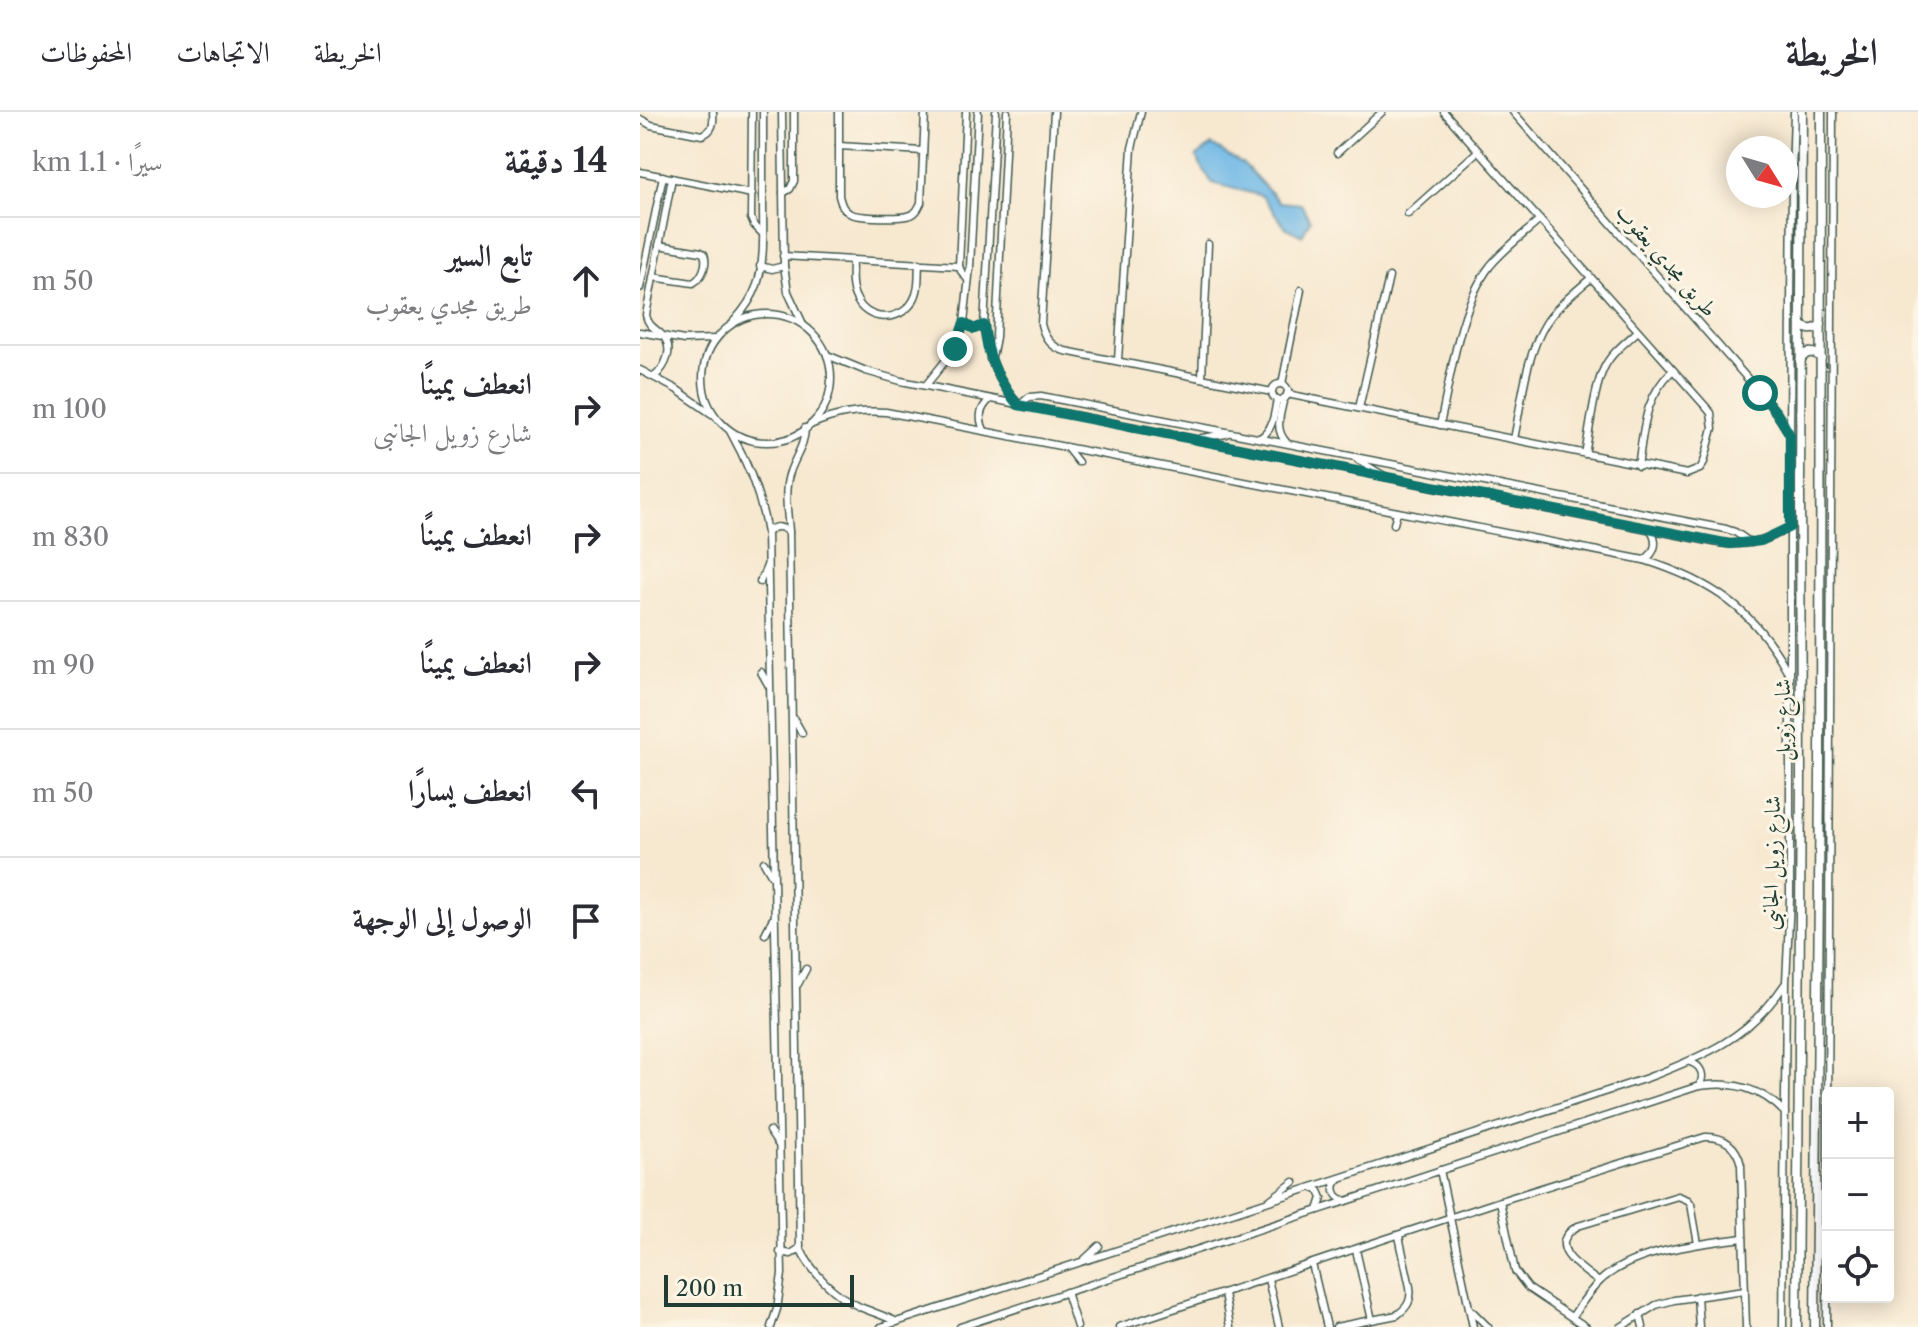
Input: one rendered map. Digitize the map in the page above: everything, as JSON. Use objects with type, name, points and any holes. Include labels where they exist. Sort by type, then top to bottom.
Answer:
[{"type":"main road","name":"شارع زويل","points":[[1798,153],[1802,112]]},
{"type":"main road","name":"شارع زويل","points":[[1815,1327],[1821,112]]},
{"type":"main road","points":[[1821,177],[1833,177]]},
{"type":"main road","name":"شارع زويل","points":[[1797,208],[1801,324],[1795,486],[1800,602],[1801,795],[1797,1327]]},
{"type":"main road","points":[[1801,324],[1811,330],[1821,324]]},
{"type":"main road","points":[[1800,361],[1811,352],[1821,358]]},
{"type":"main road","points":[[1800,602],[1820,603]]},
{"type":"main road","points":[[1789,699],[1800,699]]},
{"type":"main road","points":[[1800,740],[1809,747],[1819,740]]},
{"type":"main road","points":[[1801,777],[1809,770],[1820,775]]},
{"type":"main road","points":[[1790,794],[1801,795]]},
{"type":"main road","points":[[1786,1087],[1798,1087]]},
{"type":"street","points":[[640,119],[651,125],[702,135],[714,123],[713,112]]},
{"type":"street","points":[[752,112],[751,218],[763,234]]},
{"type":"street","points":[[717,418],[706,400],[703,379],[706,358],[715,339],[746,306],[758,281],[763,234],[763,112]]},
{"type":"street","points":[[782,112],[784,266],[792,304],[804,325],[818,338],[827,355],[831,374],[829,393],[822,410],[808,427],[789,474],[786,490],[800,1248],[810,1266],[836,1292],[859,1306],[897,1322]]},
{"type":"street","points":[[783,193],[790,189],[794,181],[794,112]]},
{"type":"street","points":[[839,112],[840,202],[847,211],[857,216],[905,217],[916,212],[921,203],[925,112]]},
{"type":"street","points":[[966,112],[959,266],[968,280]]},
{"type":"street","points":[[926,385],[955,349],[964,323],[978,112]]},
{"type":"street","points":[[996,112],[984,325],[990,359],[999,379],[1019,405]]},
{"type":"street","points":[[990,359],[996,337],[1007,112]]},
{"type":"street","points":[[1054,112],[1041,324],[1047,340],[1058,349],[1272,392],[1273,396],[1359,408],[1638,466],[1687,474],[1700,469],[1713,428],[1711,413],[1444,112]]},
{"type":"street","points":[[1118,360],[1132,148],[1141,112]]},
{"type":"street","points":[[1337,153],[1382,112]]},
{"type":"street","name":"طريق مجدي يعقوب","points":[[1513,112],[1769,403],[1790,435]]},
{"type":"street","name":"شارع زويل الجانبى","points":[[1794,112],[1795,136]]},
{"type":"street","points":[[1827,1327],[1833,112]]},
{"type":"street","points":[[752,145],[763,145]]},
{"type":"street","points":[[839,146],[923,151]]},
{"type":"street","points":[[1408,214],[1478,151]]},
{"type":"street","points":[[640,172],[752,194]]},
{"type":"street","points":[[640,288],[663,176]]},
{"type":"street","points":[[654,377],[666,363],[665,337],[651,326],[643,314],[672,178]]},
{"type":"street","name":"شارع زويل الجانبى","points":[[1783,1327],[1786,982],[1790,899],[1790,527],[1795,486],[1790,435],[1795,208]]},
{"type":"street","points":[[1440,425],[1472,297],[1491,265],[1540,220]]},
{"type":"street","points":[[1202,377],[1208,244]]},
{"type":"street","points":[[653,277],[693,283],[701,276],[706,260],[701,252],[659,245]]},
{"type":"street","points":[[783,256],[959,266]]},
{"type":"street","points":[[852,260],[853,288],[858,302],[867,312],[878,317],[892,317],[905,310],[915,299],[919,263]]},
{"type":"street","points":[[760,266],[772,269],[784,266]]},
{"type":"street","points":[[1359,408],[1389,277]]},
{"type":"street","points":[[1514,439],[1537,340],[1556,309],[1591,278]]},
{"type":"street","points":[[1282,384],[1301,290]]},
{"type":"street","points":[[728,327],[739,320],[766,314],[779,315],[804,325]]},
{"type":"street","points":[[964,323],[974,329],[984,325]]},
{"type":"street","points":[[1585,454],[1604,368],[1638,331]]},
{"type":"street","points":[[640,332],[684,340],[715,339]]},
{"type":"street","points":[[827,355],[875,374],[990,399],[1719,543],[1751,543],[1790,527]]},
{"type":"street","points":[[640,370],[697,403],[730,431],[758,491],[767,533],[782,1274],[771,1327]]},
{"type":"street","points":[[1638,466],[1649,403],[1673,370]]},
{"type":"street","points":[[1272,392],[1274,386],[1282,384]]},
{"type":"street","points":[[1259,438],[1271,427],[1287,389],[1282,384]]},
{"type":"street","points":[[1019,405],[1029,397],[1041,396],[1726,529],[1751,543]]},
{"type":"street","points":[[1283,397],[1278,429],[1290,444]]},
{"type":"street","points":[[984,430],[980,413],[990,399]]},
{"type":"street","points":[[730,431],[746,439],[764,442],[782,440],[847,413],[886,412],[1644,560],[1693,578],[1737,607],[1773,647],[1791,678]]},
{"type":"street","points":[[1197,439],[1238,434]]},
{"type":"street","points":[[1066,447],[1078,462]]},
{"type":"street","points":[[1350,456],[1389,479]]},
{"type":"street","points":[[1394,524],[1397,512]]},
{"type":"street","points":[[767,533],[778,526],[789,532]]},
{"type":"street","points":[[1644,560],[1655,547],[1651,530]]},
{"type":"street","points":[[760,582],[768,562]]},
{"type":"street","points":[[761,672],[771,689]]},
{"type":"street","points":[[792,715],[802,733]]},
{"type":"street","points":[[764,862],[774,879]]},
{"type":"street","points":[[765,934],[774,917]]},
{"type":"street","points":[[796,987],[806,969]]},
{"type":"street","points":[[881,1327],[1690,1062],[1724,1044],[1752,1023],[1771,1004],[1786,982]]},
{"type":"street","points":[[1690,1062],[1702,1071],[1699,1086]]},
{"type":"street","points":[[960,1327],[1699,1086],[1743,1086],[1762,1094],[1786,1113]]},
{"type":"street","points":[[1456,1130],[1457,1139]]},
{"type":"street","points":[[769,1131],[778,1144]]},
{"type":"street","points":[[1119,1327],[1500,1201],[1712,1137],[1726,1141],[1739,1158],[1746,1327]]},
{"type":"street","points":[[1440,1170],[1473,1327]]},
{"type":"street","points":[[1339,1179],[1335,1192],[1340,1198],[1348,1200]]},
{"type":"street","points":[[1267,1202],[1294,1182]]},
{"type":"street","points":[[1312,1187],[1321,1194],[1322,1203],[1318,1210]]},
{"type":"street","points":[[1599,1282],[1567,1255],[1565,1241],[1572,1229],[1578,1226],[1678,1196],[1691,1204],[1698,1244]]},
{"type":"street","points":[[1500,1201],[1515,1271],[1521,1280],[1586,1327]]},
{"type":"street","points":[[1336,1327],[1397,1315],[1409,1303],[1410,1287],[1399,1236]]},
{"type":"street","points":[[1572,1317],[1599,1282],[1633,1260],[1698,1244],[1743,1238]]},
{"type":"street","points":[[1083,1261],[1099,1246]]},
{"type":"street","points":[[780,1252],[791,1254],[800,1248]]},
{"type":"street","points":[[1356,1250],[1372,1320]]},
{"type":"street","points":[[1312,1264],[1327,1327]]},
{"type":"street","points":[[1268,1279],[1279,1327]]},
{"type":"street","points":[[1621,1327],[1656,1305],[1745,1290]]},
{"type":"street","points":[[1066,1292],[1077,1327]]},
{"type":"street","points":[[1224,1293],[1230,1327]]},
{"type":"street","points":[[1697,1296],[1699,1327]]},
{"type":"street","points":[[1469,1308],[1488,1327]]},
{"type":"street","points":[[1640,1314],[1643,1327]]},
{"type":"street","points":[[1137,1321],[1143,1327]]},
{"type":"water","points":[[1212,145],[1245,165],[1279,202],[1301,204],[1310,220],[1302,236],[1285,227],[1262,196],[1212,183],[1196,157]]},
{"type":"route","points":[[955,349],[964,323],[974,329],[984,325],[990,359],[999,379],[1018,405],[1730,544],[1761,541],[1790,527],[1790,435],[1760,393]]}]
